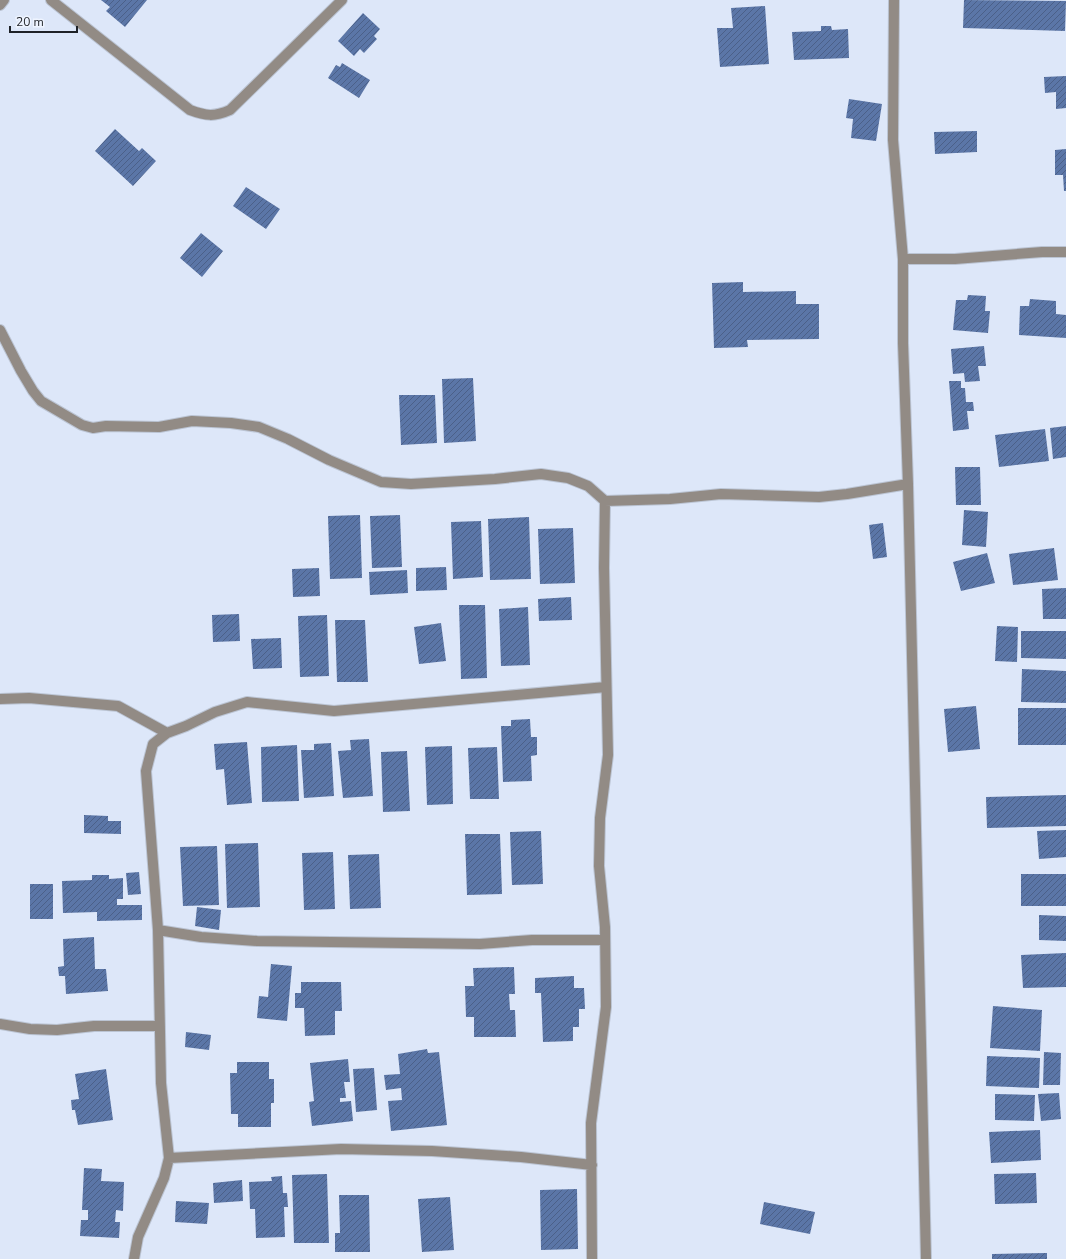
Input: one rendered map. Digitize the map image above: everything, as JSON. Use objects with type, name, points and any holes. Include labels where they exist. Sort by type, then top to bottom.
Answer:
[{"type":"street","points":[[0,5],[4,0]]},
{"type":"street","points":[[51,0],[190,110],[204,115],[219,115],[230,110],[342,0]]},
{"type":"street","points":[[894,0],[893,140],[903,259],[926,1259]]},
{"type":"street","points":[[903,259],[955,259],[1042,252],[1066,252]]},
{"type":"street","points":[[0,330],[21,371],[40,401],[82,425],[93,428],[106,426],[159,427],[192,421],[231,423],[259,427],[288,439],[329,460],[381,482],[411,484],[494,479],[541,474],[568,478],[588,486],[605,501],[670,499],[721,494],[819,497],[908,484]]},
{"type":"street","points":[[592,1259],[591,1123],[606,1007],[605,927],[599,866],[600,818],[608,755],[604,568],[605,501]]},
{"type":"street","points":[[134,1259],[138,1237],[164,1178],[170,1158],[161,1083],[158,930],[146,771],[153,744],[167,732],[186,726],[215,712],[247,702],[334,711],[606,687]]},
{"type":"street","points":[[0,699],[28,698],[118,706],[167,732]]},
{"type":"street","points":[[158,930],[201,937],[257,941],[480,944],[532,940],[605,940]]},
{"type":"street","points":[[0,1024],[30,1029],[57,1030],[94,1026],[160,1026]]},
{"type":"street","points":[[170,1158],[349,1150],[440,1152],[521,1157],[592,1165]]},
{"type":"building","points":[[101,0],[147,0],[125,27],[106,11],[110,7]]},
{"type":"building","points":[[964,0],[1066,1],[1065,31],[963,28]]},
{"type":"building","points":[[765,6],[769,64],[720,67],[717,28],[733,28],[731,8]]},
{"type":"building","points":[[363,13],[380,29],[374,36],[377,39],[364,53],[360,49],[354,56],[338,41]]},
{"type":"building","points":[[821,26],[831,26],[832,30],[848,29],[849,58],[794,60],[792,32],[821,31]]},
{"type":"building","points":[[342,63],[370,80],[359,98],[328,78],[336,65],[340,67]]},
{"type":"building","points":[[1066,76],[1066,108],[1056,109],[1056,92],[1045,93],[1044,77]]},
{"type":"building","points":[[849,99],[882,104],[876,141],[851,138],[853,119],[846,118]]},
{"type":"building","points":[[115,129],[139,151],[142,148],[156,161],[133,186],[95,151]]},
{"type":"building","points":[[977,131],[977,152],[935,154],[934,132]]},
{"type":"building","points":[[1066,149],[1066,191],[1064,191],[1063,175],[1055,175],[1055,150]]},
{"type":"building","points":[[246,187],[280,209],[266,229],[233,206]]},
{"type":"building","points":[[201,233],[223,251],[202,277],[180,258]]},
{"type":"building","points":[[743,282],[743,292],[796,291],[796,304],[819,304],[819,339],[747,340],[748,347],[714,348],[712,283]]},
{"type":"building","points":[[968,295],[986,296],[985,311],[990,311],[988,333],[953,330],[956,300],[967,300]]},
{"type":"building","points":[[1030,299],[1056,301],[1056,314],[1066,315],[1066,338],[1019,335],[1020,306],[1029,306]]},
{"type":"building","points":[[984,346],[986,366],[978,366],[980,381],[965,382],[964,373],[953,374],[951,349]]},
{"type":"building","points":[[473,378],[476,441],[444,443],[442,379]]},
{"type":"building","points":[[949,381],[961,381],[961,388],[965,388],[966,402],[973,402],[974,411],[967,411],[969,429],[953,431]]},
{"type":"building","points":[[399,395],[435,395],[437,443],[401,445]]},
{"type":"building","points":[[1066,426],[1066,457],[1053,459],[1050,428]]},
{"type":"building","points":[[1045,429],[1049,461],[999,467],[995,435]]},
{"type":"building","points":[[955,467],[980,467],[981,505],[956,505]]},
{"type":"building","points":[[964,510],[988,512],[986,547],[962,545]]},
{"type":"building","points":[[360,515],[362,578],[330,579],[328,516]]},
{"type":"building","points":[[400,515],[402,567],[372,568],[370,516]]},
{"type":"building","points":[[529,517],[531,579],[490,580],[488,519]]},
{"type":"building","points":[[481,521],[483,577],[453,579],[451,522]]},
{"type":"building","points":[[883,523],[887,557],[873,559],[869,525]]},
{"type":"building","points":[[573,528],[575,583],[540,584],[538,529]]},
{"type":"building","points":[[1054,548],[1058,580],[1013,585],[1009,554]]},
{"type":"building","points":[[987,553],[995,583],[961,591],[953,562]]},
{"type":"building","points":[[446,567],[447,590],[416,591],[416,568]]},
{"type":"building","points":[[319,568],[320,596],[293,597],[292,569]]},
{"type":"building","points":[[407,570],[408,593],[370,595],[369,572]]},
{"type":"building","points":[[1066,588],[1066,619],[1043,619],[1042,589]]},
{"type":"building","points":[[571,597],[572,620],[539,621],[538,599]]},
{"type":"building","points":[[459,605],[485,605],[487,678],[461,679]]},
{"type":"building","points":[[528,607],[530,665],[501,666],[499,609]]},
{"type":"building","points":[[239,614],[240,641],[213,642],[212,615]]},
{"type":"building","points":[[327,615],[329,676],[300,677],[298,616]]},
{"type":"building","points":[[335,620],[365,620],[368,682],[337,682]]},
{"type":"building","points":[[441,623],[446,661],[419,664],[414,627]]},
{"type":"building","points":[[997,626],[1018,627],[1017,662],[995,661]]},
{"type":"building","points":[[1021,631],[1066,631],[1066,659],[1021,658]]},
{"type":"building","points":[[281,638],[282,668],[253,669],[251,639]]},
{"type":"building","points":[[1022,669],[1066,671],[1066,703],[1021,702]]},
{"type":"building","points":[[976,706],[980,749],[948,752],[944,709]]},
{"type":"building","points":[[1018,708],[1066,708],[1066,745],[1018,745]]},
{"type":"building","points":[[530,719],[531,737],[537,737],[537,755],[531,756],[532,781],[503,782],[501,726],[511,726],[511,720]]},
{"type":"building","points":[[369,739],[373,796],[343,798],[338,751],[351,750],[350,740]]},
{"type":"building","points":[[247,742],[252,803],[227,805],[224,769],[216,770],[214,744]]},
{"type":"building","points":[[331,743],[334,796],[304,798],[301,750],[314,750],[314,744]]},
{"type":"building","points":[[297,745],[299,801],[262,802],[261,747]]},
{"type":"building","points":[[452,746],[453,804],[427,805],[425,747]]},
{"type":"building","points":[[497,747],[499,799],[470,799],[468,748]]},
{"type":"building","points":[[407,751],[410,811],[383,812],[381,752]]},
{"type":"building","points":[[1066,795],[1066,826],[987,828],[986,797]]},
{"type":"building","points":[[84,815],[108,816],[108,821],[121,821],[121,834],[84,833]]},
{"type":"building","points":[[1066,830],[1066,857],[1039,859],[1037,831]]},
{"type":"building","points":[[541,831],[543,884],[512,885],[510,832]]},
{"type":"building","points":[[465,834],[500,834],[502,894],[467,895]]},
{"type":"building","points":[[258,843],[260,907],[227,908],[225,844]]},
{"type":"building","points":[[217,846],[219,905],[183,906],[180,847]]},
{"type":"building","points":[[333,852],[335,909],[304,910],[302,853]]},
{"type":"building","points":[[379,854],[381,908],[350,909],[348,855]]},
{"type":"building","points":[[139,872],[141,894],[128,895],[126,873]]},
{"type":"building","points":[[1021,874],[1066,874],[1066,906],[1021,906]]},
{"type":"building","points":[[92,875],[109,875],[109,879],[123,878],[123,899],[117,899],[117,905],[142,905],[142,920],[97,921],[97,912],[63,913],[62,881],[92,880]]},
{"type":"building","points":[[30,884],[53,884],[53,919],[30,919]]},
{"type":"building","points":[[197,907],[221,910],[219,930],[195,926]]},
{"type":"building","points":[[1039,915],[1066,916],[1066,941],[1039,940]]},
{"type":"building","points":[[94,937],[95,969],[106,969],[108,991],[66,994],[65,976],[59,976],[58,967],[64,966],[63,939]]},
{"type":"building","points":[[1066,953],[1066,987],[1023,988],[1021,955]]},
{"type":"building","points":[[271,964],[292,966],[287,1021],[257,1018],[259,996],[268,997]]},
{"type":"building","points":[[514,967],[515,994],[509,994],[510,1010],[515,1010],[516,1037],[474,1037],[474,1017],[466,1017],[465,986],[474,986],[473,968]]},
{"type":"building","points":[[574,976],[574,988],[584,988],[585,1009],[579,1009],[579,1027],[573,1027],[573,1041],[543,1042],[541,993],[535,993],[535,978]]},
{"type":"building","points":[[301,982],[341,982],[342,1011],[335,1011],[335,1035],[305,1036],[304,1008],[295,1008],[295,993],[301,993]]},
{"type":"building","points":[[993,1006],[1042,1010],[1040,1051],[990,1048]]},
{"type":"building","points":[[186,1032],[211,1035],[209,1050],[185,1047]]},
{"type":"building","points":[[427,1049],[428,1053],[439,1052],[447,1125],[391,1131],[388,1101],[402,1100],[401,1088],[386,1090],[384,1075],[400,1074],[398,1054]]},
{"type":"building","points":[[1044,1052],[1061,1053],[1060,1085],[1043,1085]]},
{"type":"building","points":[[987,1056],[1040,1058],[1039,1088],[986,1086]]},
{"type":"building","points":[[348,1059],[350,1082],[344,1082],[346,1098],[340,1098],[340,1102],[351,1101],[353,1121],[312,1126],[309,1102],[314,1101],[310,1063]]},
{"type":"building","points":[[237,1062],[269,1062],[269,1079],[274,1079],[274,1103],[271,1103],[271,1127],[238,1127],[238,1114],[231,1114],[230,1073],[237,1073]]},
{"type":"building","points":[[374,1068],[377,1110],[356,1112],[353,1069]]},
{"type":"building","points":[[106,1069],[113,1120],[78,1125],[75,1110],[72,1110],[71,1100],[79,1099],[75,1074]]},
{"type":"building","points":[[1059,1093],[1061,1119],[1041,1121],[1038,1094]]},
{"type":"building","points":[[995,1094],[1035,1095],[1034,1121],[995,1120]]},
{"type":"building","points":[[1040,1130],[1041,1160],[991,1163],[989,1132]]},
{"type":"building","points":[[84,1168],[102,1169],[101,1181],[124,1182],[123,1211],[116,1210],[115,1222],[120,1222],[119,1238],[80,1236],[81,1220],[88,1220],[88,1210],[82,1210]]},
{"type":"building","points":[[1036,1173],[1037,1203],[995,1204],[994,1174]]},
{"type":"building","points":[[327,1174],[329,1243],[294,1243],[292,1175]]},
{"type":"building","points":[[282,1176],[283,1193],[287,1193],[288,1207],[284,1207],[285,1237],[256,1238],[255,1209],[250,1209],[249,1182],[272,1181],[271,1177]]},
{"type":"building","points":[[242,1180],[243,1201],[214,1203],[213,1183]]},
{"type":"building","points":[[577,1189],[578,1249],[541,1250],[540,1190]]},
{"type":"building","points":[[339,1195],[369,1195],[370,1252],[335,1252],[335,1233],[340,1233]]},
{"type":"building","points":[[450,1197],[454,1250],[422,1252],[418,1199]]},
{"type":"building","points":[[176,1201],[209,1203],[207,1224],[175,1222]]},
{"type":"building","points":[[764,1202],[815,1212],[810,1234],[760,1224]]},
{"type":"building","points":[[1047,1253],[1047,1259],[992,1259],[992,1254]]}]
